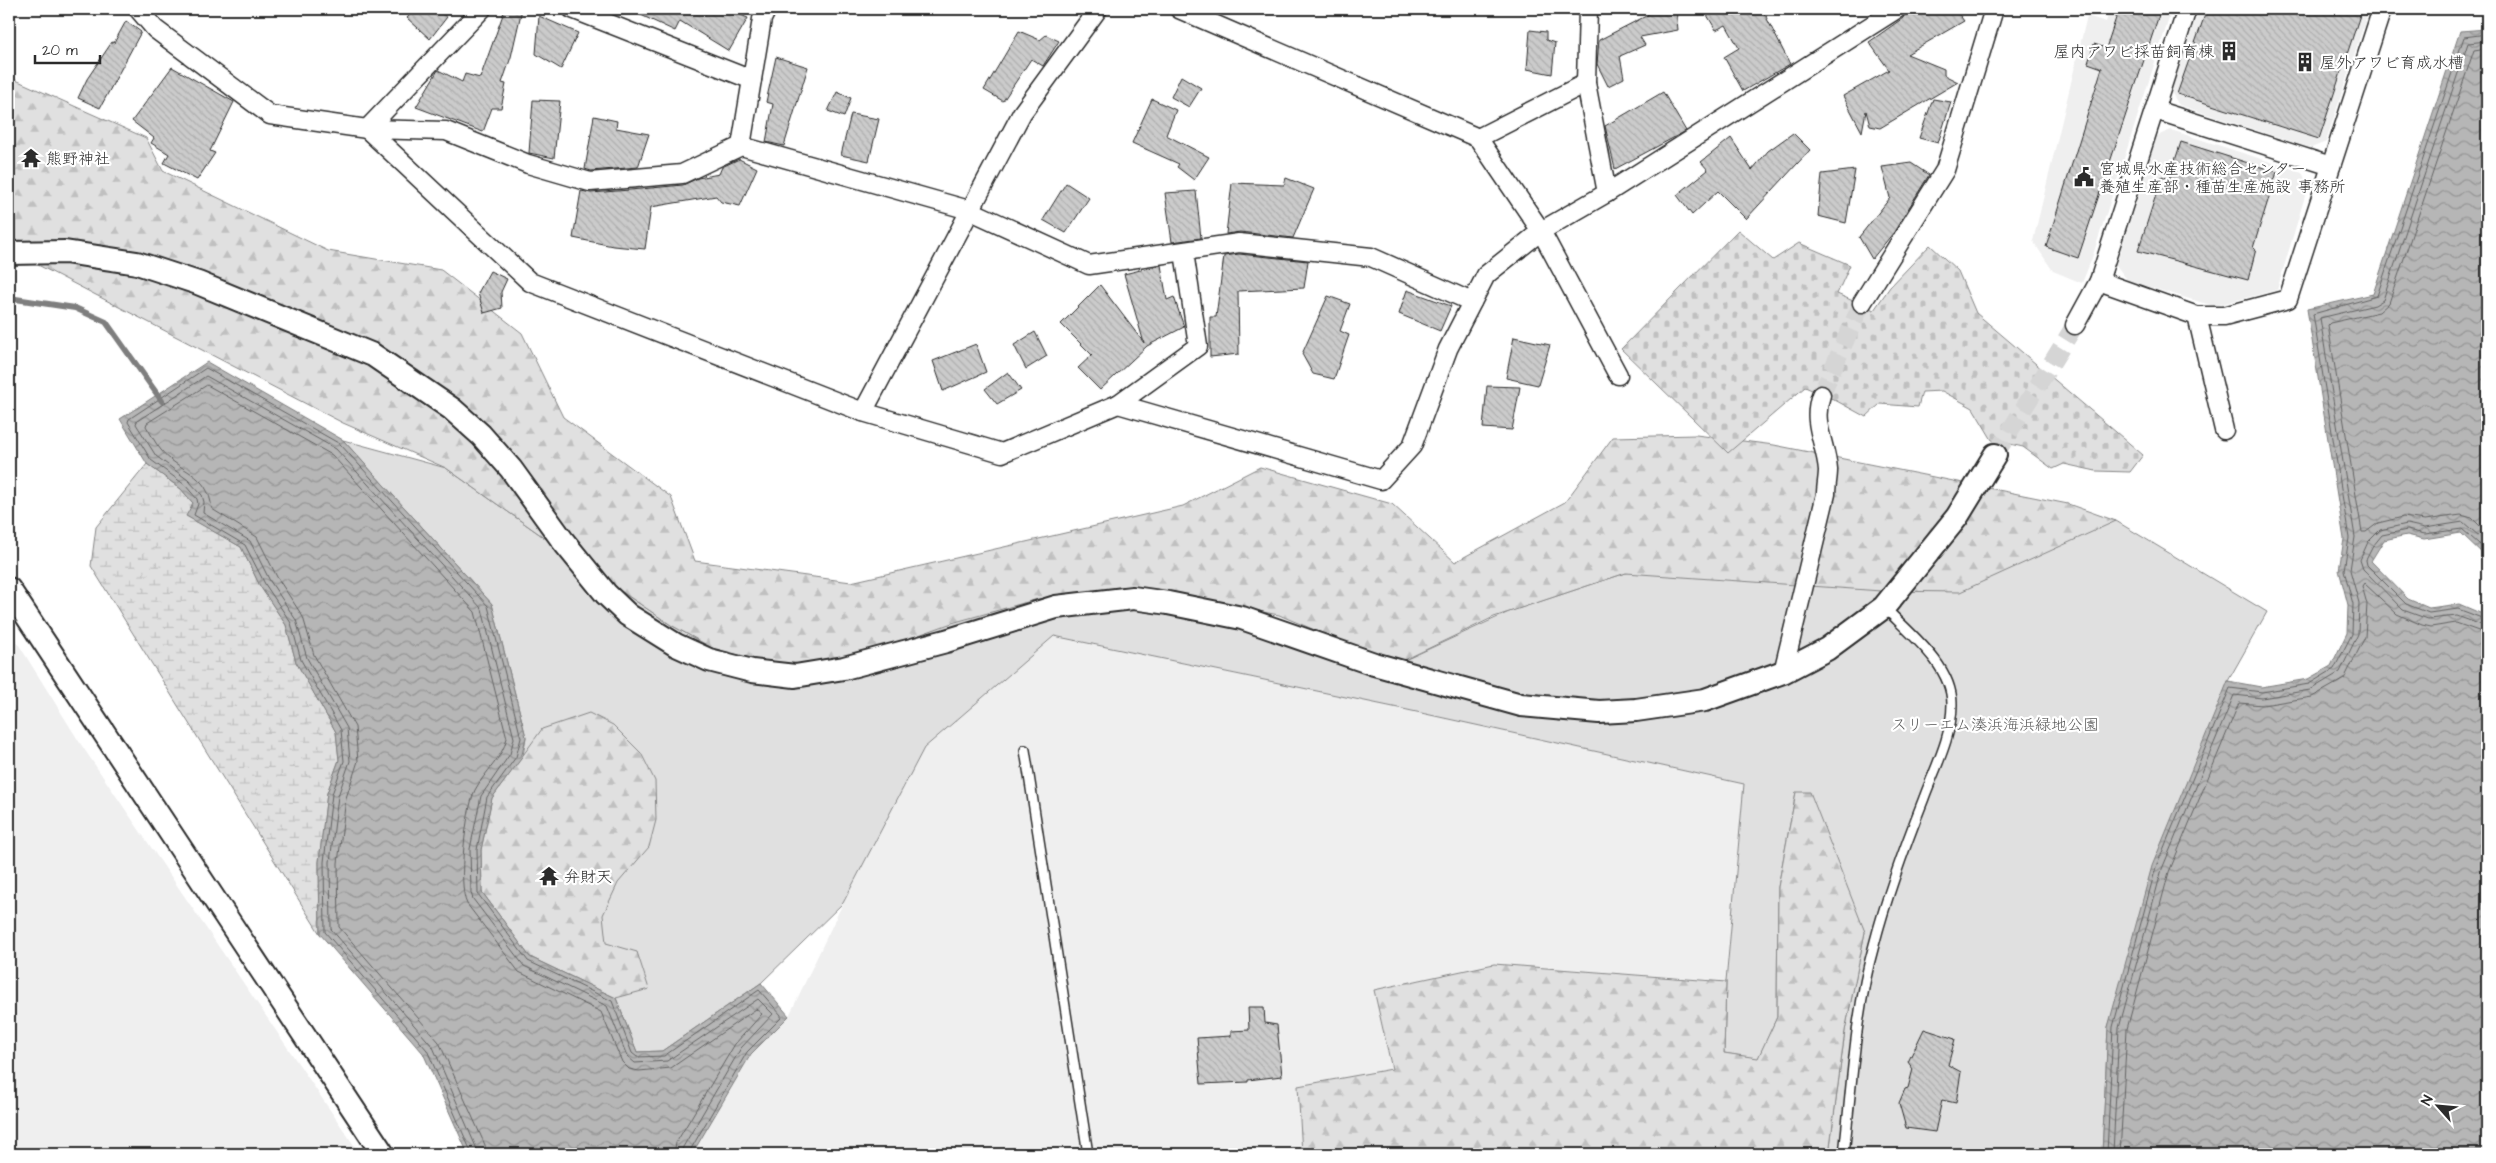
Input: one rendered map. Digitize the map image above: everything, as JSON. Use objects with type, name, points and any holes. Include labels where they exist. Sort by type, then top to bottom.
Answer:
[{"type":"street","points":[[138,9],[155,29],[270,116],[367,129],[446,131],[528,164],[590,182],[682,174],[741,146],[969,210],[1089,266],[1239,243],[1371,257],[1472,302]]},
{"type":"street","points":[[367,129],[482,9]]},
{"type":"street","points":[[572,9],[752,80]]},
{"type":"street","points":[[741,146],[762,19],[766,9]]},
{"type":"street","points":[[863,412],[1022,112],[1098,9]]},
{"type":"street","points":[[1179,9],[1478,138],[1541,231],[1618,375]]},
{"type":"street","points":[[1588,9],[1586,83],[1607,193]]},
{"type":"street","points":[[1118,404],[1381,480],[1412,446],[1448,349],[1486,275],[1541,231],[1607,193],[1897,9]]},
{"type":"street","points":[[1862,303],[1945,170],[1994,9]]},
{"type":"street","points":[[2074,325],[2099,281],[2187,9]]},
{"type":"street","points":[[2099,281],[2197,316],[2224,316],[2288,299],[2382,9]]},
{"type":"street","points":[[1478,138],[1586,83]]},
{"type":"street","points":[[2154,110],[2331,166]]},
{"type":"street","points":[[367,129],[530,282],[863,412],[1002,453],[1118,404],[1198,346],[1184,252]]},
{"type":"street","points":[[9,253],[65,252],[138,263],[198,283],[373,355],[452,409],[481,435],[511,469],[562,541],[606,594],[628,615],[684,649],[709,660],[752,671],[796,676],[844,668],[946,642],[1056,607],[1133,598],[1242,618],[1374,664],[1521,705],[1565,711],[1636,710],[1705,700],[1783,672],[1827,649],[1884,607],[1957,517],[1995,455]]},
{"type":"street","points":[[2197,316],[2224,430]]},
{"type":"street","points":[[1783,672],[1826,494],[1828,470],[1817,426],[1817,406],[1821,396]]},
{"type":"street","points":[[9,588],[383,1154]]},
{"type":"lane","points":[[1844,1154],[1858,1024],[1873,946],[1900,859],[1948,734],[1952,703],[1947,681],[1936,662],[1884,607]]},
{"type":"lane","points":[[1025,750],[1088,1154]]},
{"type":"shaded area","points":[[2110,9],[2172,9],[2092,258],[2082,283],[2053,271],[2033,241],[2087,16],[2106,22]]},
{"type":"shaded area","points":[[2199,9],[2369,9],[2326,142],[2311,148],[2179,105],[2171,92]]},
{"type":"shaded area","points":[[2171,130],[2302,172],[2308,186],[2277,290],[2214,306],[2128,281],[2116,265],[2157,136]]},
{"type":"shaded area","points":[[9,629],[80,743],[360,1154],[9,1154]]},
{"type":"shaded area","points":[[1053,636],[1403,709],[1744,784],[1726,982],[1494,964],[1374,990],[1392,1069],[1298,1086],[1302,1154],[692,1154],[751,1054],[789,1016],[843,903],[924,748]]},
{"type":"green space","points":[[9,77],[146,138],[163,171],[328,251],[441,270],[522,333],[563,417],[671,497],[695,561],[851,582],[1183,506],[1260,467],[1392,504],[1455,562],[1565,502],[1613,437],[1696,435],[1774,445],[2068,504],[2116,521],[1960,592],[1881,591],[1626,573],[1494,617],[1396,664],[1279,615],[1152,591],[1038,599],[952,623],[866,654],[786,667],[714,649],[671,625],[446,468],[343,423],[9,250]]},
{"type":"green space","points":[[1738,230],[1773,260],[1799,243],[1850,265],[1837,294],[1874,310],[1890,287],[1930,245],[1958,271],[1976,313],[2143,455],[2130,472],[2096,471],[2064,464],[2053,469],[2023,447],[1992,440],[1973,408],[1942,391],[1922,392],[1918,407],[1880,404],[1866,417],[1833,399],[1805,387],[1728,453],[1621,349]]},
{"type":"green space","name":"スリーエム湊浜海浜緑地公園","points":[[343,440],[446,468],[671,625],[714,649],[952,622],[1038,599],[1152,591],[1381,671],[1511,611],[1626,573],[1983,526],[2116,521],[2267,612],[2228,681],[2108,1027],[2102,1154],[1829,1154],[1845,1031],[1865,932],[1796,792],[1778,887],[1777,1017],[1758,1059],[1724,1053],[1726,982],[1744,784],[1403,709],[1054,636],[924,748],[843,903],[761,983],[662,1051],[637,1052],[616,998],[492,798],[523,756],[526,737],[492,604]]},
{"type":"green space","points":[[147,464],[181,489],[193,503],[187,516],[241,547],[260,586],[286,625],[296,662],[336,732],[339,760],[327,793],[319,862],[320,934],[91,566],[96,527]]},
{"type":"green space","points":[[589,713],[613,725],[641,753],[655,781],[656,820],[649,847],[618,883],[603,915],[606,943],[637,952],[649,989],[616,998],[530,957],[482,892],[481,850],[492,798],[542,729]]},
{"type":"green space","points":[[1796,792],[1810,792],[1865,932],[1845,1031],[1829,1154],[1302,1154],[1298,1086],[1392,1069],[1374,990],[1494,964],[1726,982],[1724,1053],[1758,1058],[1777,1017],[1778,887]]},
{"type":"water","points":[[2487,29],[2487,556],[2461,533],[2424,539],[2407,535],[2384,540],[2371,561],[2408,599],[2429,608],[2459,604],[2487,616],[2487,1154],[2102,1154],[2108,1027],[2152,866],[2228,681],[2261,687],[2308,679],[2331,666],[2347,633],[2348,605],[2339,570],[2344,539],[2307,309],[2373,294],[2460,31]]},
{"type":"water","points":[[207,362],[343,440],[492,604],[526,737],[521,759],[492,798],[481,850],[482,892],[530,957],[616,998],[637,1052],[662,1051],[761,983],[789,1016],[751,1054],[692,1154],[468,1154],[423,1053],[320,934],[319,862],[327,793],[339,760],[336,732],[296,662],[286,625],[260,586],[241,547],[186,516],[193,503],[181,489],[147,464],[120,419]]},
{"type":"building","points":[[415,9],[435,9],[447,17],[430,39],[407,18]]},
{"type":"building","points":[[505,9],[522,9],[511,57],[502,83],[506,84],[501,108],[492,108],[483,132],[416,107],[438,70],[462,82],[465,74],[480,78]]},
{"type":"building","points":[[628,9],[726,9],[748,18],[729,51],[680,21],[675,31]]},
{"type":"building","points":[[1647,9],[1676,9],[1678,30],[1640,37],[1645,45],[1620,56],[1624,78],[1608,86],[1597,64],[1599,40],[1648,15]]},
{"type":"building","points":[[1717,9],[1762,9],[1790,64],[1743,91],[1724,57],[1739,48],[1726,25],[1716,30],[1707,15]]},
{"type":"building","points":[[1908,9],[1955,9],[1964,21],[1907,54],[1944,69],[1944,75],[1958,82],[1880,128],[1870,126],[1866,111],[1862,132],[1843,96],[1889,70],[1869,42],[1903,18]]},
{"type":"building","points":[[2119,9],[2161,9],[2078,258],[2046,247],[2102,68],[2088,63],[2094,44],[2106,48]]},
{"type":"building","points":[[2207,9],[2362,9],[2319,139],[2177,94]]},
{"type":"building","points":[[539,16],[578,33],[561,69],[536,54]]},
{"type":"building","points":[[126,21],[141,32],[100,108],[78,98],[87,79],[112,42],[114,43]]},
{"type":"building","points":[[1530,30],[1546,32],[1546,40],[1555,43],[1552,74],[1527,69]]},
{"type":"building","points":[[1019,31],[1040,40],[1046,35],[1059,41],[1043,66],[1031,59],[1003,101],[984,90]]},
{"type":"building","points":[[776,57],[808,67],[784,146],[766,142],[773,104],[766,102]]},
{"type":"building","points":[[172,67],[234,102],[210,151],[215,153],[197,180],[164,163],[169,154],[151,143],[154,138],[132,121]]},
{"type":"building","points":[[1181,76],[1201,88],[1189,107],[1171,97]]},
{"type":"building","points":[[837,92],[851,98],[844,117],[828,111]]},
{"type":"building","points":[[1663,92],[1686,131],[1615,169],[1605,126]]},
{"type":"building","points":[[1152,99],[1176,110],[1166,135],[1209,157],[1194,180],[1177,167],[1179,164],[1132,143]]},
{"type":"building","points":[[1933,99],[1951,102],[1938,143],[1919,138]]},
{"type":"building","points":[[533,100],[560,101],[554,158],[529,153]]},
{"type":"building","points":[[851,114],[879,119],[869,161],[841,155]]},
{"type":"building","points":[[594,116],[617,121],[616,128],[649,134],[638,167],[591,171],[585,169]]},
{"type":"building","points":[[1793,133],[1810,150],[1746,219],[1718,191],[1692,215],[1677,195],[1708,170],[1701,162],[1731,138],[1752,170],[1768,151]]},
{"type":"building","points":[[2181,142],[2277,172],[2253,248],[2256,249],[2248,280],[2138,251],[2162,176],[2169,179]]},
{"type":"building","points":[[739,159],[757,168],[740,206],[721,202],[716,196],[651,207],[645,249],[613,246],[573,238],[581,191],[591,193],[683,185],[698,178],[719,174],[722,167]]},
{"type":"building","points":[[1911,163],[1929,175],[1894,232],[1872,259],[1859,237],[1890,198],[1882,167]]},
{"type":"building","points":[[1855,170],[1846,223],[1818,216],[1822,174]]},
{"type":"building","points":[[1286,178],[1314,189],[1293,238],[1240,232],[1226,234],[1232,183],[1284,185]]},
{"type":"building","points":[[1066,183],[1089,198],[1066,233],[1043,220]]},
{"type":"building","points":[[1196,191],[1201,238],[1172,242],[1165,193]]},
{"type":"building","points":[[1239,254],[1308,261],[1304,288],[1238,291],[1239,354],[1210,357],[1210,317],[1216,317],[1224,256]]},
{"type":"building","points":[[1161,265],[1167,300],[1174,297],[1184,327],[1147,346],[1100,390],[1078,368],[1092,355],[1061,324],[1100,285],[1144,343],[1124,274]]},
{"type":"building","points":[[490,271],[507,279],[501,292],[502,308],[484,313],[478,293]]},
{"type":"building","points":[[1407,290],[1451,306],[1440,331],[1399,314]]},
{"type":"building","points":[[1328,296],[1350,304],[1340,331],[1349,335],[1334,379],[1313,374],[1302,354]]},
{"type":"building","points":[[1035,332],[1047,356],[1026,369],[1014,345]]},
{"type":"building","points":[[1514,337],[1550,345],[1538,385],[1506,378]]},
{"type":"building","points":[[976,344],[986,372],[943,391],[933,361]]},
{"type":"building","points":[[1008,372],[1021,390],[997,404],[985,389]]},
{"type":"building","points":[[1487,386],[1520,387],[1512,430],[1483,428]]},
{"type":"building","points":[[1248,1007],[1264,1007],[1265,1023],[1277,1025],[1282,1076],[1248,1080],[1248,1082],[1201,1084],[1197,1038],[1231,1036],[1231,1031],[1249,1030]]},
{"type":"building","points":[[1924,1029],[1955,1039],[1948,1065],[1961,1072],[1956,1103],[1942,1100],[1935,1132],[1906,1128],[1899,1103],[1905,1089],[1908,1088],[1913,1069],[1908,1062]]},
{"type":"waterway","points":[[9,298],[75,308],[106,322],[162,401]]},
{"type":"tunnel","points":[[1821,395],[1862,303]]},
{"type":"tunnel","points":[[1995,455],[2075,325]]},
{"type":"place","name":"屋内アワビ採苗飼育棟","points":[[2229,51]]},
{"type":"place","name":"屋外アワビ育成水槽","points":[[2305,62]]},
{"type":"place","name":"熊野神社","points":[[31,158]]},
{"type":"place","name":"宮城県水産技術総合センター 養殖生産部・種苗生産施設 事務所","points":[[2084,177]]},
{"type":"place","name":"弁財天","points":[[549,876]]}]
